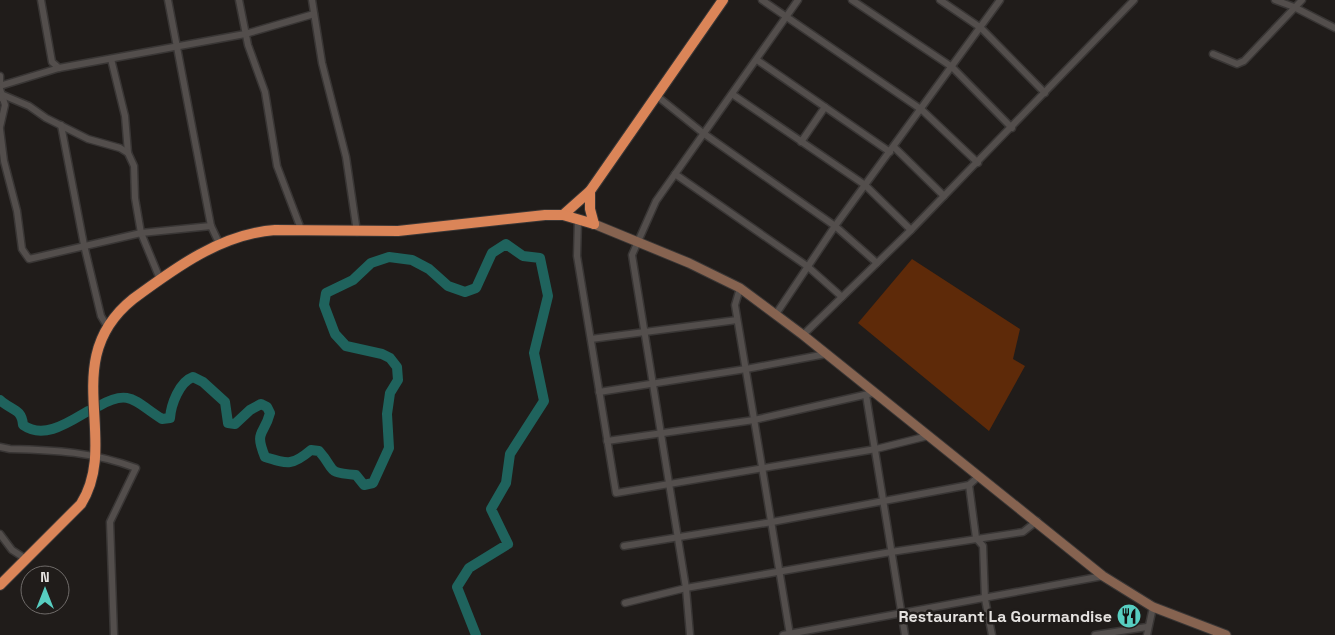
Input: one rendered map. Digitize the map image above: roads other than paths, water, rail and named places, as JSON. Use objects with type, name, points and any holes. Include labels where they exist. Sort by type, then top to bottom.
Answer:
[{"type":"highway","points":[[563,215],[590,192],[723,0]]},
{"type":"highway","points":[[590,192],[590,208],[594,224]]},
{"type":"highway","points":[[0,585],[81,504],[89,492],[94,455],[93,399],[96,351],[107,326],[122,308],[160,279],[207,250],[259,232],[301,229],[357,232],[422,229],[531,216],[563,215],[594,224]]},
{"type":"main road","points":[[594,224],[689,263],[740,288],[803,335],[870,394],[928,436],[1104,576],[1154,606],[1226,635]]},
{"type":"street","points":[[41,0],[52,62],[59,68]]},
{"type":"street","points":[[168,0],[211,226],[220,245]]},
{"type":"street","points":[[239,0],[245,34],[265,92],[278,166],[301,229]]},
{"type":"street","points":[[312,0],[322,63],[346,157],[357,232]]},
{"type":"street","points":[[762,0],[922,110],[978,163]]},
{"type":"street","points":[[690,635],[686,588],[632,255],[656,201],[798,0]]},
{"type":"street","points":[[852,0],[952,67],[1012,128]]},
{"type":"street","points":[[940,0],[981,28],[1045,94]]},
{"type":"street","points":[[776,314],[835,226],[922,110],[1000,0]]},
{"type":"street","points":[[803,335],[978,163],[1134,0]]},
{"type":"street","points":[[1275,0],[1294,7],[1335,28]]},
{"type":"street","points":[[1213,54],[1237,64],[1244,61],[1302,0]]},
{"type":"street","points":[[1,90],[59,68],[245,34],[314,14]]},
{"type":"street","points":[[111,59],[125,116],[128,153],[134,166],[135,198],[141,233],[160,279]]},
{"type":"street","points":[[757,60],[892,150],[944,196]]},
{"type":"street","points":[[0,76],[5,105],[0,128],[4,161],[17,211],[22,249],[29,259],[141,233],[211,226]]},
{"type":"street","points":[[1,90],[60,125],[88,139],[120,148],[128,153]]},
{"type":"street","points":[[732,94],[865,186],[911,230]]},
{"type":"street","points":[[657,96],[704,133],[835,226],[877,263]]},
{"type":"street","points":[[801,142],[825,107]]},
{"type":"street","points":[[60,125],[84,245],[101,316],[107,326]]},
{"type":"street","points":[[675,174],[807,266],[842,297]]},
{"type":"street","points":[[578,219],[578,256],[616,493],[876,449],[928,436]]},
{"type":"street","points":[[740,288],[735,305],[737,320],[772,522],[788,635],[1104,576]]},
{"type":"street","points":[[591,339],[737,320]]},
{"type":"street","points":[[599,392],[746,370],[826,354]]},
{"type":"street","points":[[607,441],[754,420],[870,394],[876,449],[905,635]]},
{"type":"street","points":[[0,446],[94,455],[136,468],[110,522],[114,635]]},
{"type":"street","points":[[624,546],[772,522],[969,485],[979,476]]},
{"type":"street","points":[[969,485],[976,538],[982,546],[985,599],[992,635]]},
{"type":"street","points":[[625,602],[686,588],[891,552],[1023,532],[1037,521]]},
{"type":"street","points":[[0,534],[12,550],[26,559]]},
{"type":"street","points":[[1147,635],[1147,627],[1154,606]]},
{"type":"street","points":[[1095,635],[1147,627]]},
{"type":"waterway","points":[[99,406],[118,398],[132,399],[162,419],[170,418],[174,401],[180,389],[193,377],[203,382],[225,402],[228,423],[235,424],[250,410],[261,404],[267,407],[270,413],[260,437],[265,457],[290,462],[299,459],[311,450],[319,451],[335,471],[356,475],[364,485],[373,483],[389,448],[387,414],[390,393],[398,380],[397,367],[390,358],[382,354],[346,346],[335,334],[324,305],[326,293],[353,280],[371,263],[389,257],[412,260],[429,269],[448,286],[465,292],[476,288],[492,253],[506,244],[523,256],[540,258],[548,296],[534,353],[544,401],[510,454],[506,483],[491,509],[508,544],[469,568],[457,587],[476,635]]},
{"type":"waterway","points":[[0,400],[18,412],[23,425],[39,431],[56,428],[88,411]]},
{"type":"place","name":"Restaurant La Gourmandise","points":[[1129,616]]}]
